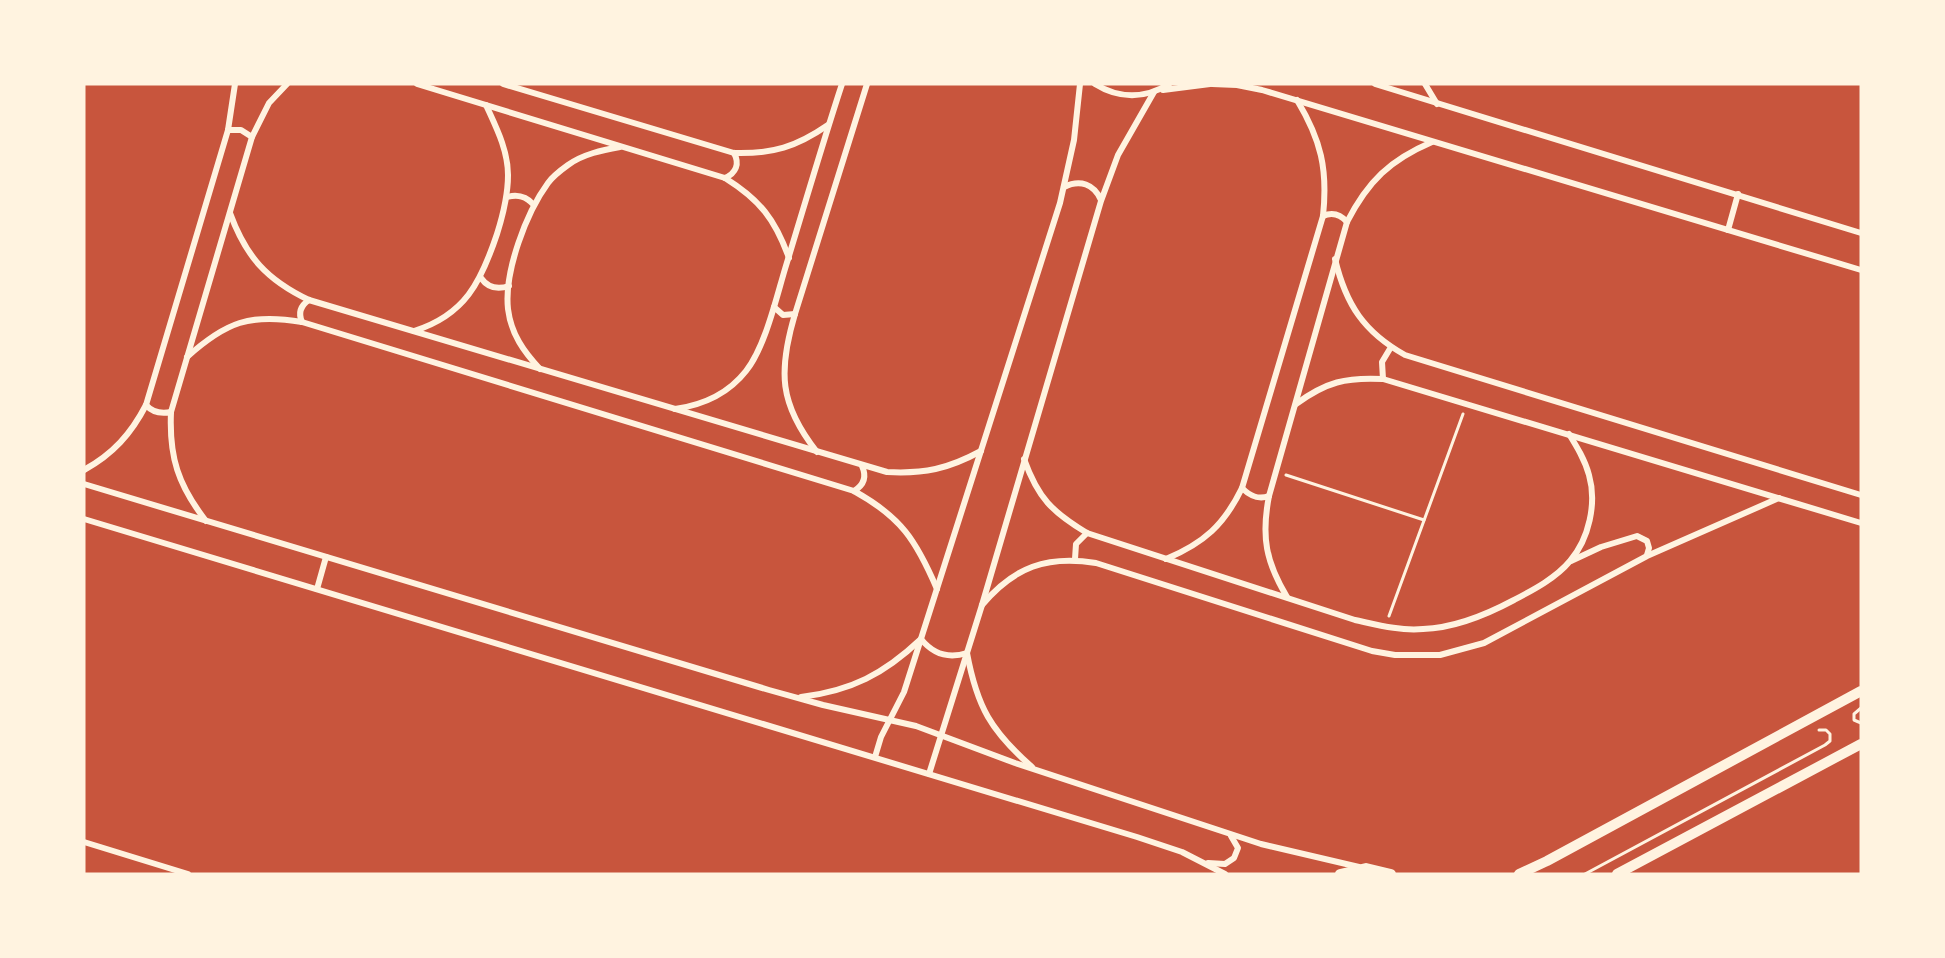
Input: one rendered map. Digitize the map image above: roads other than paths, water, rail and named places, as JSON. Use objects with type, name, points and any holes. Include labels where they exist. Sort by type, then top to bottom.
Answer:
[{"type":"street","points":[[84,470],[105,458],[121,443],[135,425],[146,405],[228,130],[235,84]]},
{"type":"street","points":[[206,521],[192,502],[173,459],[170,435],[171,412],[252,137],[269,103],[287,84]]},
{"type":"street","points":[[417,84],[725,178],[747,192],[766,211],[780,233],[789,258]]},
{"type":"street","points":[[503,84],[734,153],[760,153],[784,149],[808,139],[829,125]]},
{"type":"street","points":[[673,409],[694,406],[714,398],[732,386],[746,371],[757,353],[774,307],[842,84]]},
{"type":"street","points":[[818,452],[802,433],[791,411],[785,387],[784,363],[795,314],[867,84]]},
{"type":"street","points":[[874,757],[881,737],[904,692],[1064,187],[1076,132],[1080,84]]},
{"type":"street","points":[[1095,84],[1121,95],[1138,96],[1156,91],[1211,84],[1262,87],[1432,142],[1861,270]]},
{"type":"street","points":[[929,774],[982,605],[1101,201],[1118,155],[1156,91],[1169,84]]},
{"type":"street","points":[[1375,84],[1861,232]]},
{"type":"street","points":[[1425,84],[1437,104]]},
{"type":"street","points":[[1166,559],[1195,545],[1220,525],[1233,507],[1242,488],[1323,216],[1326,192],[1319,144],[1297,100]]},
{"type":"street","points":[[413,331],[433,325],[452,313],[468,297],[481,278],[500,225],[507,197],[508,174],[505,151],[486,105]]},
{"type":"street","points":[[228,130],[241,130],[252,137]]},
{"type":"street","points":[[1287,598],[1268,559],[1264,538],[1265,517],[1347,222],[1372,181],[1410,152],[1432,142]]},
{"type":"street","points":[[541,369],[525,353],[514,332],[508,310],[509,286],[520,240],[534,205],[549,181],[570,163],[595,152],[623,146]]},
{"type":"street","points":[[725,178],[734,173],[736,168],[737,158],[734,153]]},
{"type":"street","points":[[1064,187],[1071,184],[1086,184],[1098,194],[1101,201]]},
{"type":"street","points":[[1728,230],[1738,194]]},
{"type":"street","points":[[507,197],[519,195],[534,205]]},
{"type":"street","points":[[230,213],[238,236],[251,257],[288,290],[309,300],[886,472],[911,474],[927,471],[959,463],[981,451]]},
{"type":"street","points":[[1323,216],[1333,213],[1347,222]]},
{"type":"street","points":[[1335,260],[1341,285],[1353,309],[1370,330],[1391,347],[1420,361],[1861,495]]},
{"type":"street","points":[[481,278],[490,287],[509,286]]},
{"type":"street","points":[[302,322],[300,312],[309,300]]},
{"type":"street","points":[[774,307],[783,315],[795,314]]},
{"type":"street","points":[[187,357],[215,334],[229,326],[253,319],[278,318],[302,322],[854,491],[877,504],[897,521],[914,541],[937,589]]},
{"type":"street","points":[[1383,379],[1382,362],[1391,347]]},
{"type":"street","points":[[1296,404],[1336,381],[1359,377],[1383,379],[1861,523]]},
{"type":"street","points":[[146,405],[159,413],[171,412]]},
{"type":"street","points":[[1569,434],[1581,454],[1589,476],[1592,498],[1590,521],[1582,543],[1570,562]]},
{"type":"street","points":[[1024,459],[1032,482],[1046,503],[1065,520],[1087,533],[1355,620],[1385,627],[1422,630],[1444,627],[1473,618],[1525,594],[1570,562],[1600,547],[1637,536],[1647,541],[1649,548],[1647,556]]},
{"type":"street","points":[[854,491],[859,488],[865,478],[862,466]]},
{"type":"street","points":[[84,484],[796,698],[891,720],[941,735],[1035,769],[1228,833],[1293,852],[1391,874]]},
{"type":"street","points":[[1242,488],[1258,498],[1269,496]]},
{"type":"street","points":[[982,605],[996,588],[1013,575],[1053,560],[1075,559],[1096,563],[1361,648],[1395,655],[1418,657],[1440,655],[1484,643],[1647,556],[1779,498]]},
{"type":"street","points":[[84,519],[1137,837],[1205,862],[1225,874]]},
{"type":"street","points":[[1075,559],[1076,544],[1087,533]]},
{"type":"street","points":[[318,590],[326,557]]},
{"type":"street","points":[[796,698],[851,687],[876,675],[900,659],[921,639]]},
{"type":"street","points":[[921,639],[927,647],[946,656],[957,656],[967,652]]},
{"type":"street","points":[[967,652],[972,682],[996,732],[1035,769]]},
{"type":"street","points":[[1519,874],[1861,691]]},
{"type":"street","points":[[1617,874],[1858,748]]},
{"type":"street","points":[[1205,862],[1225,864],[1234,858],[1237,853],[1236,842],[1228,833]]},
{"type":"street","points":[[84,842],[188,874]]},
{"type":"street","points":[[1340,874],[1366,868]]}]
